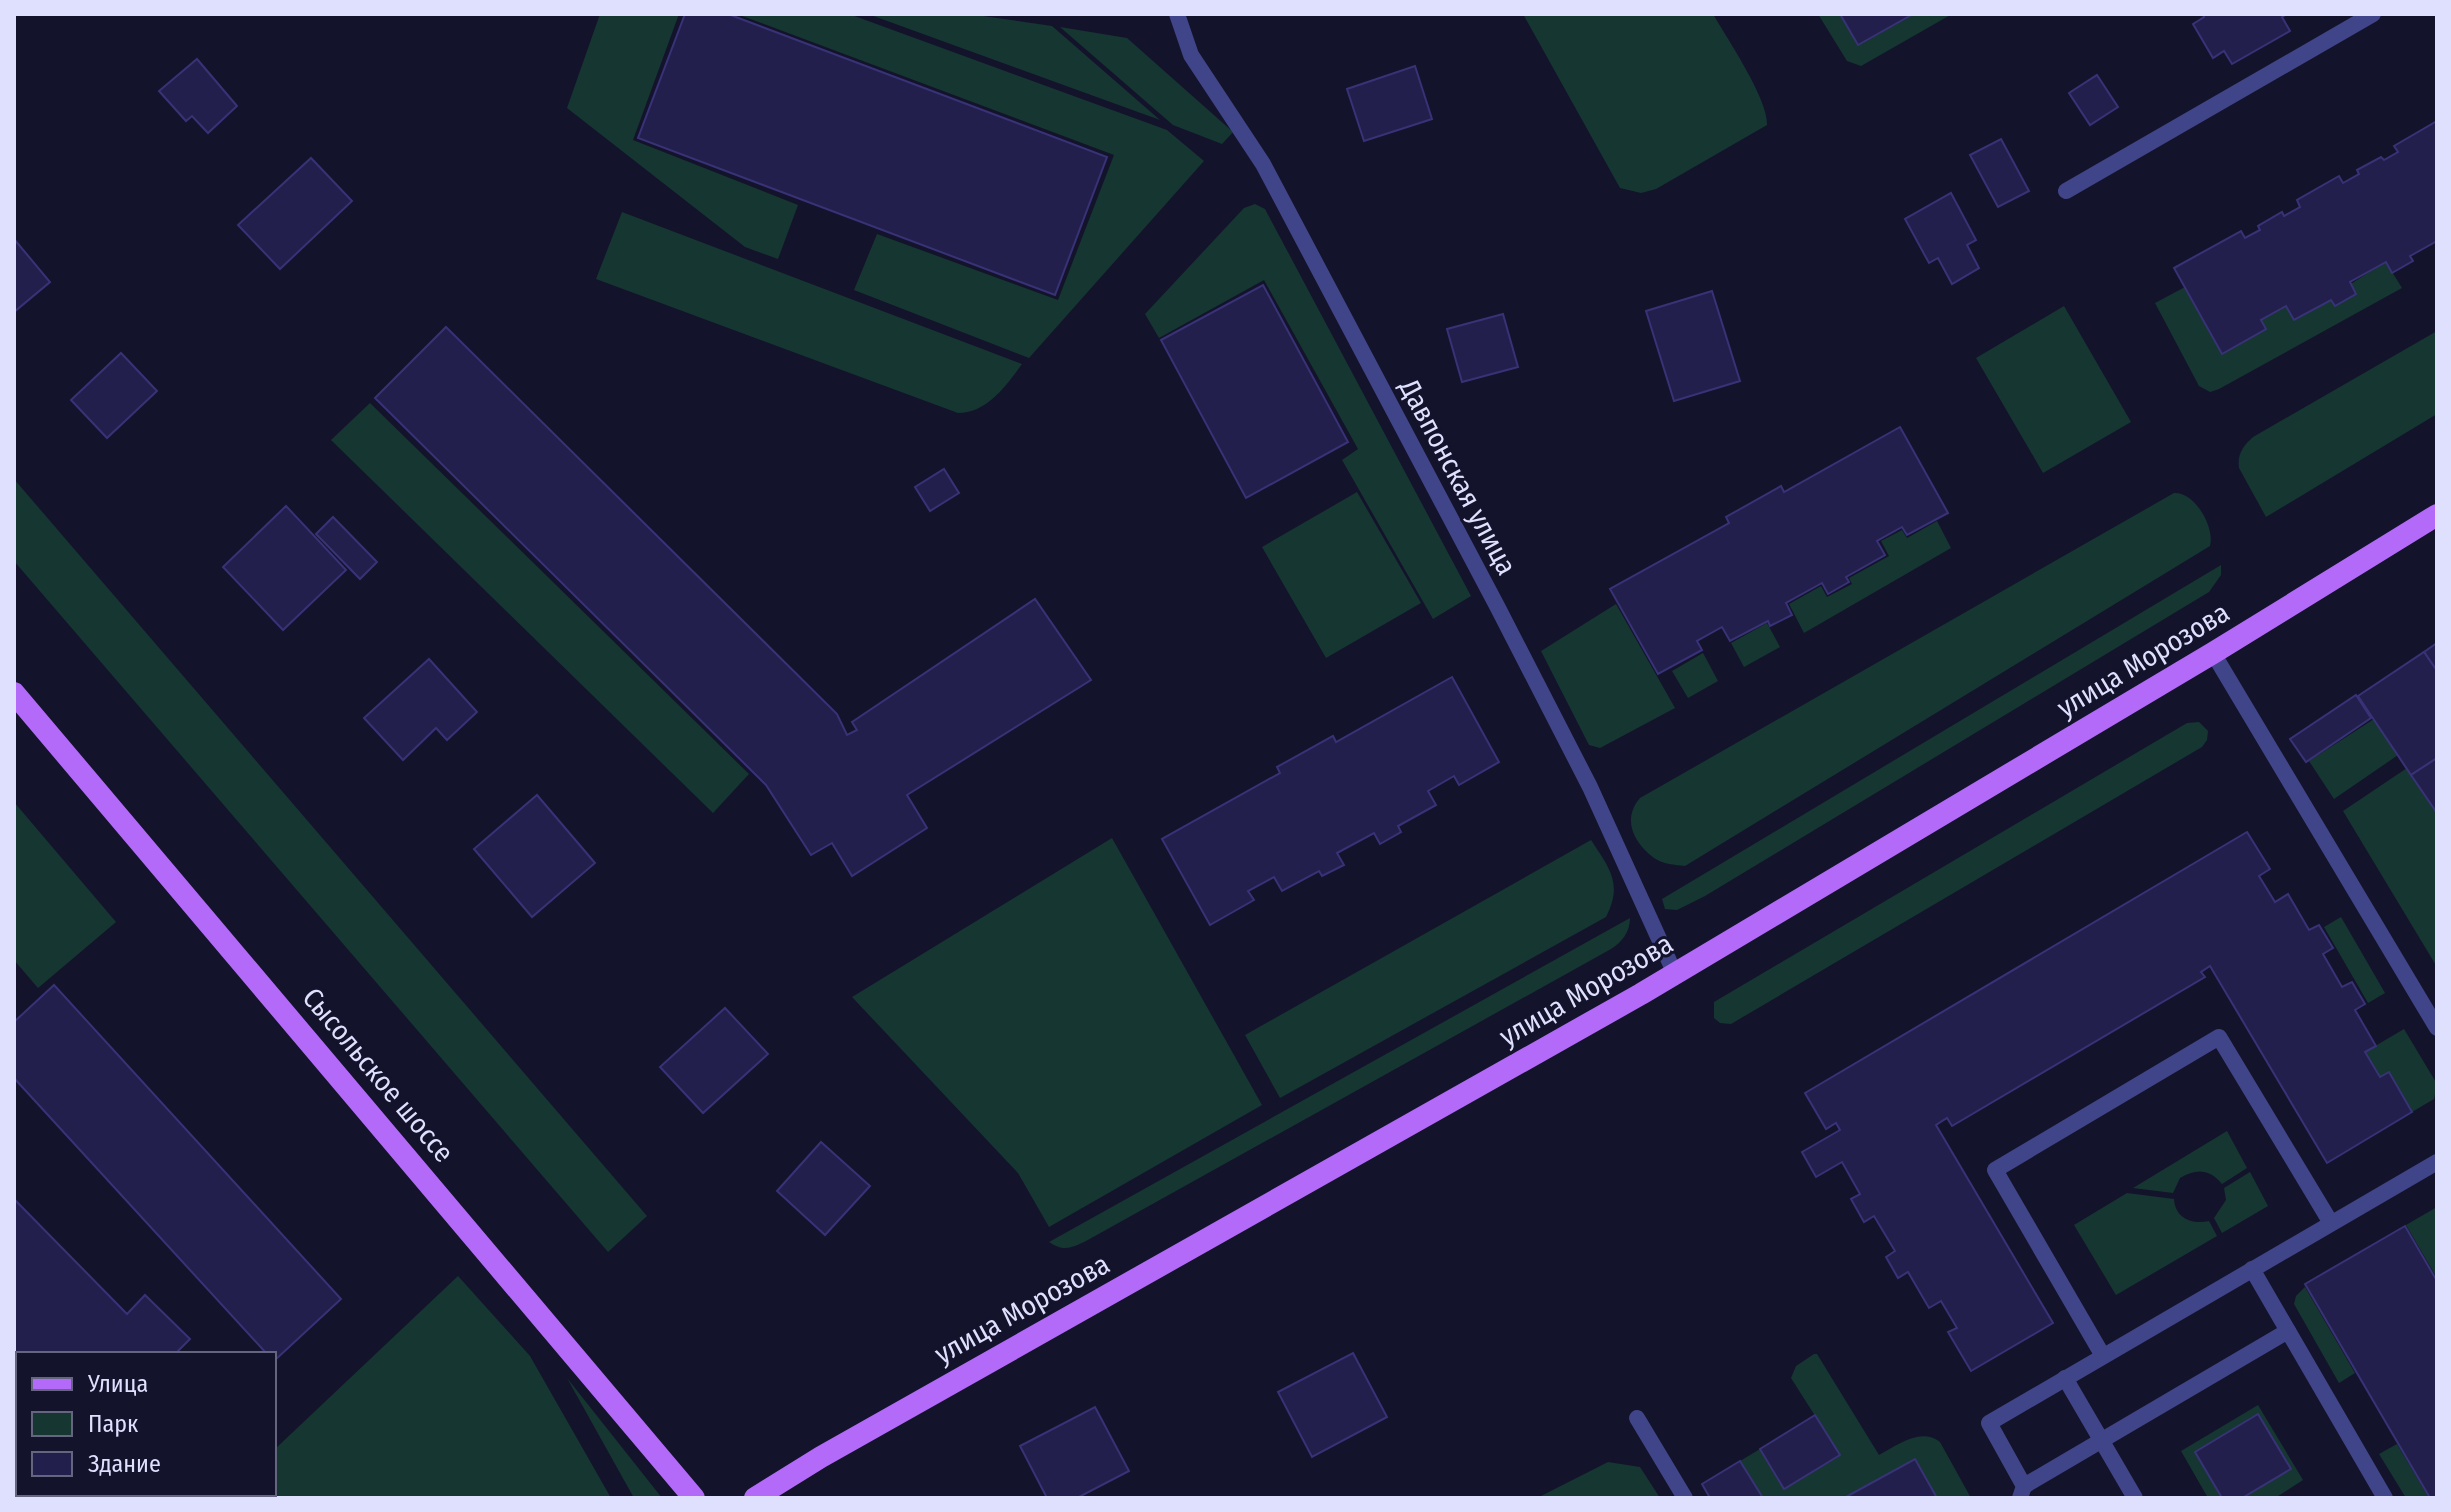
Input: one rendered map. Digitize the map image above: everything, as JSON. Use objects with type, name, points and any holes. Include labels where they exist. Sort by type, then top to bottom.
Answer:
[{"type":"main road","name":"улица Морозова","points":[[755,1498],[821,1457],[1675,974],[2436,517]]},
{"type":"main road","name":"Сысольское шоссе","points":[[14,693],[694,1498]]},
{"type":"street","name":"Давпонская улица","points":[[1177,14],[1191,55],[1263,164],[1502,615],[1590,787],[1675,974]]},
{"type":"street","points":[[2066,191],[2373,14]]},
{"type":"street","points":[[2213,653],[2437,1028]]},
{"type":"street","points":[[2103,1356],[1995,1170],[2219,1037],[2331,1223]]},
{"type":"street","points":[[2288,1331],[2101,1439],[2022,1492],[1989,1423],[2437,1162]]},
{"type":"street","points":[[2252,1269],[2385,1498]]},
{"type":"street","points":[[2065,1378],[2135,1498]]},
{"type":"street","points":[[1637,1418],[1685,1498]]},
{"type":"green space","points":[[600,14],[679,14],[633,140],[798,205],[778,259],[745,247],[567,108]]},
{"type":"green space","points":[[737,14],[849,14],[1167,130],[1204,161],[1029,358],[854,290],[877,234],[1058,300],[1114,155]]},
{"type":"green space","points":[[868,14],[969,14],[1052,26],[1160,120]]},
{"type":"green space","points":[[1523,14],[1713,14],[1754,85],[1766,114],[1767,125],[1656,189],[1641,193],[1620,188]]},
{"type":"green space","points":[[1818,14],[1840,14],[1859,45],[1913,14],[1952,14],[1861,66],[1847,61]]},
{"type":"green space","points":[[1060,27],[1127,38],[1233,132],[1222,144],[1173,125]]},
{"type":"green space","points":[[1255,204],[1265,209],[1471,596],[1433,619],[1342,460],[1358,449],[1264,280],[1159,338],[1145,314],[1244,208]]},
{"type":"green space","points":[[622,212],[1022,364],[987,403],[958,413],[596,279]]},
{"type":"green space","points":[[2386,262],[2402,288],[2210,392],[2199,386],[2155,303],[2185,287],[2261,320],[2286,306],[2295,320]]},
{"type":"green space","points":[[2064,306],[2131,422],[2043,473],[1976,358]]},
{"type":"green space","points":[[2437,331],[2437,414],[2266,517],[2239,468],[2240,454],[2246,444],[2253,437]]},
{"type":"green space","points":[[370,403],[749,774],[713,813],[331,440]]},
{"type":"green space","points":[[14,479],[647,1216],[608,1252],[14,561]]},
{"type":"green space","points":[[1357,492],[1421,603],[1326,658],[1262,547]]},
{"type":"green space","points":[[2174,493],[2189,498],[2202,512],[2211,538],[2210,546],[1685,866],[1658,860],[1640,845],[1631,822],[1640,798]]},
{"type":"green space","points":[[1937,521],[1951,548],[1804,633],[1789,604],[1821,586],[1827,597],[1852,584],[1849,578],[1889,556],[1881,541],[1902,530],[1907,538]]},
{"type":"green space","points":[[2221,565],[2221,575],[2209,592],[1705,896],[1677,910],[1665,909],[1662,899]]},
{"type":"green space","points":[[1616,604],[1675,708],[1600,748],[1589,745],[1541,651]]},
{"type":"green space","points":[[1767,623],[1780,647],[1744,667],[1731,643]]},
{"type":"green space","points":[[1703,653],[1718,681],[1688,698],[1672,671]]},
{"type":"green space","points":[[2374,719],[2398,755],[2334,799],[2309,761]]},
{"type":"green space","points":[[2199,722],[2208,731],[2202,747],[1731,1024],[1720,1023],[1714,1018],[1714,1002],[2187,723]]},
{"type":"green space","points":[[2407,768],[2437,813],[2437,967],[2343,811]]},
{"type":"green space","points":[[14,802],[116,922],[38,988],[14,960]]},
{"type":"green space","points":[[1112,838],[1262,1105],[1049,1227],[1018,1173],[852,997]]},
{"type":"green space","points":[[1591,840],[1609,868],[1614,886],[1606,917],[1280,1098],[1245,1035]]},
{"type":"green space","points":[[2341,917],[2385,993],[2368,1003],[2324,927]]},
{"type":"green space","points":[[1630,918],[1625,936],[1611,949],[1086,1241],[1068,1248],[1049,1242]]},
{"type":"green space","points":[[2404,1029],[2437,1084],[2434,1099],[2412,1112],[2389,1073],[2380,1077],[2365,1052]]},
{"type":"green space","points":[[2227,1131],[2247,1168],[2222,1184],[2213,1175],[2197,1172],[2180,1178],[2173,1193],[2133,1188]]},
{"type":"green space","points":[[2250,1172],[2268,1206],[2222,1233],[2214,1218],[2226,1200],[2224,1188]]},
{"type":"green space","points":[[2127,1193],[2174,1199],[2181,1215],[2191,1221],[2209,1221],[2217,1236],[2116,1295],[2074,1225]]},
{"type":"green space","points":[[2437,1207],[2437,1278],[2406,1225]]},
{"type":"green space","points":[[458,1276],[530,1356],[611,1498],[223,1498],[276,1496],[276,1448]]},
{"type":"green space","points":[[2305,1287],[2355,1373],[2339,1383],[2294,1304],[2296,1296]]},
{"type":"green space","points":[[1817,1354],[1879,1455],[1909,1439],[1932,1438],[1940,1442],[1971,1498],[1763,1498],[1740,1461],[1760,1449],[1784,1489],[1840,1455],[1791,1378],[1796,1366]]},
{"type":"green space","points":[[567,1378],[662,1498],[634,1498]]},
{"type":"green space","points":[[2258,1405],[2303,1480],[2275,1498],[2208,1498],[2181,1451]]},
{"type":"green space","points":[[2397,1444],[2429,1498],[2406,1498],[2379,1454]]},
{"type":"green space","points":[[1608,1462],[1640,1467],[1660,1498],[1537,1498]]},
{"type":"building","points":[[685,14],[728,14],[1107,157],[1055,295],[638,138]]},
{"type":"building","points":[[1840,14],[1913,14],[1858,45]]},
{"type":"building","points":[[2203,14],[2287,14],[2282,17],[2290,31],[2232,64],[2224,51],[2213,58],[2193,24],[2204,17]]},
{"type":"building","points":[[197,59],[237,106],[208,133],[192,116],[186,121],[159,91]]},
{"type":"building","points":[[1415,66],[1432,119],[1364,141],[1347,89]]},
{"type":"building","points":[[2097,75],[2118,107],[2090,125],[2069,93]]},
{"type":"building","points":[[2437,121],[2437,241],[2410,256],[2413,261],[2392,273],[2386,262],[2350,282],[2356,294],[2335,306],[2331,300],[2294,320],[2286,306],[2261,320],[2266,329],[2222,354],[2174,268],[2241,231],[2245,238],[2260,230],[2258,226],[2282,212],[2284,216],[2300,207],[2297,200],[2339,176],[2343,183],[2359,174],[2357,170],[2381,157],[2384,160],[2398,152],[2394,146]]},
{"type":"building","points":[[2001,139],[2029,191],[1998,207],[1970,155]]},
{"type":"building","points":[[311,158],[352,201],[280,269],[238,225]]},
{"type":"building","points":[[1951,193],[1976,240],[1967,245],[1979,268],[1952,284],[1938,258],[1929,263],[1905,219]]},
{"type":"building","points":[[14,239],[50,282],[14,312]]},
{"type":"building","points":[[1263,285],[1348,442],[1246,498],[1161,340]]},
{"type":"building","points":[[1712,291],[1740,381],[1674,401],[1646,311]]},
{"type":"building","points":[[1503,314],[1518,367],[1462,382],[1447,329]]},
{"type":"building","points":[[446,327],[837,714],[847,735],[857,730],[852,722],[1035,599],[1091,680],[907,795],[927,828],[852,876],[832,843],[811,855],[766,785],[375,398]]},
{"type":"building","points":[[121,353],[157,391],[107,438],[71,400]]},
{"type":"building","points":[[1900,427],[1948,513],[1907,535],[1902,527],[1877,541],[1885,555],[1846,577],[1849,582],[1828,594],[1822,583],[1786,603],[1792,615],[1770,626],[1768,621],[1730,641],[1722,627],[1697,641],[1702,650],[1658,674],[1610,589],[1729,523],[1726,517],[1781,486],[1784,492]]},
{"type":"building","points":[[944,469],[959,493],[930,511],[915,487]]},
{"type":"building","points":[[286,506],[346,570],[283,630],[223,567]]},
{"type":"building","points":[[333,517],[377,562],[360,579],[316,534]]},
{"type":"building","points":[[2437,643],[2437,671],[2424,652]]},
{"type":"building","points":[[2424,652],[2437,671],[2437,758],[2411,775],[2358,696]]},
{"type":"building","points":[[429,659],[477,712],[447,740],[436,728],[403,760],[364,718]]},
{"type":"building","points":[[1452,677],[1499,762],[1459,785],[1454,776],[1428,791],[1436,805],[1398,826],[1401,832],[1380,844],[1374,833],[1337,853],[1344,865],[1322,876],[1319,871],[1282,891],[1274,877],[1248,891],[1254,900],[1210,925],[1162,839],[1280,773],[1277,767],[1333,736],[1336,742]]},
{"type":"building","points":[[2356,695],[2371,718],[2306,762],[2290,739]]},
{"type":"building","points":[[2437,758],[2437,813],[2411,775]]},
{"type":"building","points":[[537,795],[595,863],[532,917],[474,849]]},
{"type":"building","points":[[2247,832],[2270,869],[2259,876],[2275,902],[2288,894],[2309,930],[2319,925],[2333,948],[2323,954],[2342,987],[2352,982],[2365,1004],[2355,1010],[2376,1046],[2365,1052],[2380,1077],[2389,1072],[2412,1112],[2327,1163],[2210,966],[2201,972],[2205,977],[1952,1126],[1947,1118],[1936,1125],[2053,1323],[1971,1371],[1948,1332],[1957,1328],[1941,1301],[1929,1308],[1908,1272],[1898,1278],[1886,1257],[1895,1251],[1874,1216],[1864,1222],[1851,1199],[1860,1194],[1842,1162],[1816,1177],[1802,1152],[1840,1130],[1836,1123],[1826,1129],[1805,1093]]},
{"type":"building","points":[[54,985],[341,1299],[276,1359],[276,1352],[265,1352],[14,1078],[14,1022]]},
{"type":"building","points":[[725,1008],[768,1054],[703,1113],[660,1067]]},
{"type":"building","points":[[821,1142],[870,1186],[825,1235],[777,1191]]},
{"type":"building","points":[[14,1199],[127,1314],[145,1295],[190,1339],[177,1352],[16,1352],[16,1495]]},
{"type":"building","points":[[2405,1226],[2437,1281],[2437,1498],[2430,1498],[2305,1284]]},
{"type":"building","points":[[1353,1353],[1387,1417],[1312,1457],[1278,1392]]},
{"type":"building","points":[[1095,1407],[1129,1471],[1077,1498],[1047,1498],[1020,1446]]},
{"type":"building","points":[[2258,1414],[2291,1469],[2242,1498],[2222,1498],[2195,1452]]},
{"type":"building","points":[[1815,1415],[1840,1455],[1784,1489],[1760,1449]]},
{"type":"building","points":[[1915,1459],[1937,1498],[1844,1498]]},
{"type":"building","points":[[1740,1461],[1763,1498],[1710,1498],[1702,1484]]}]
